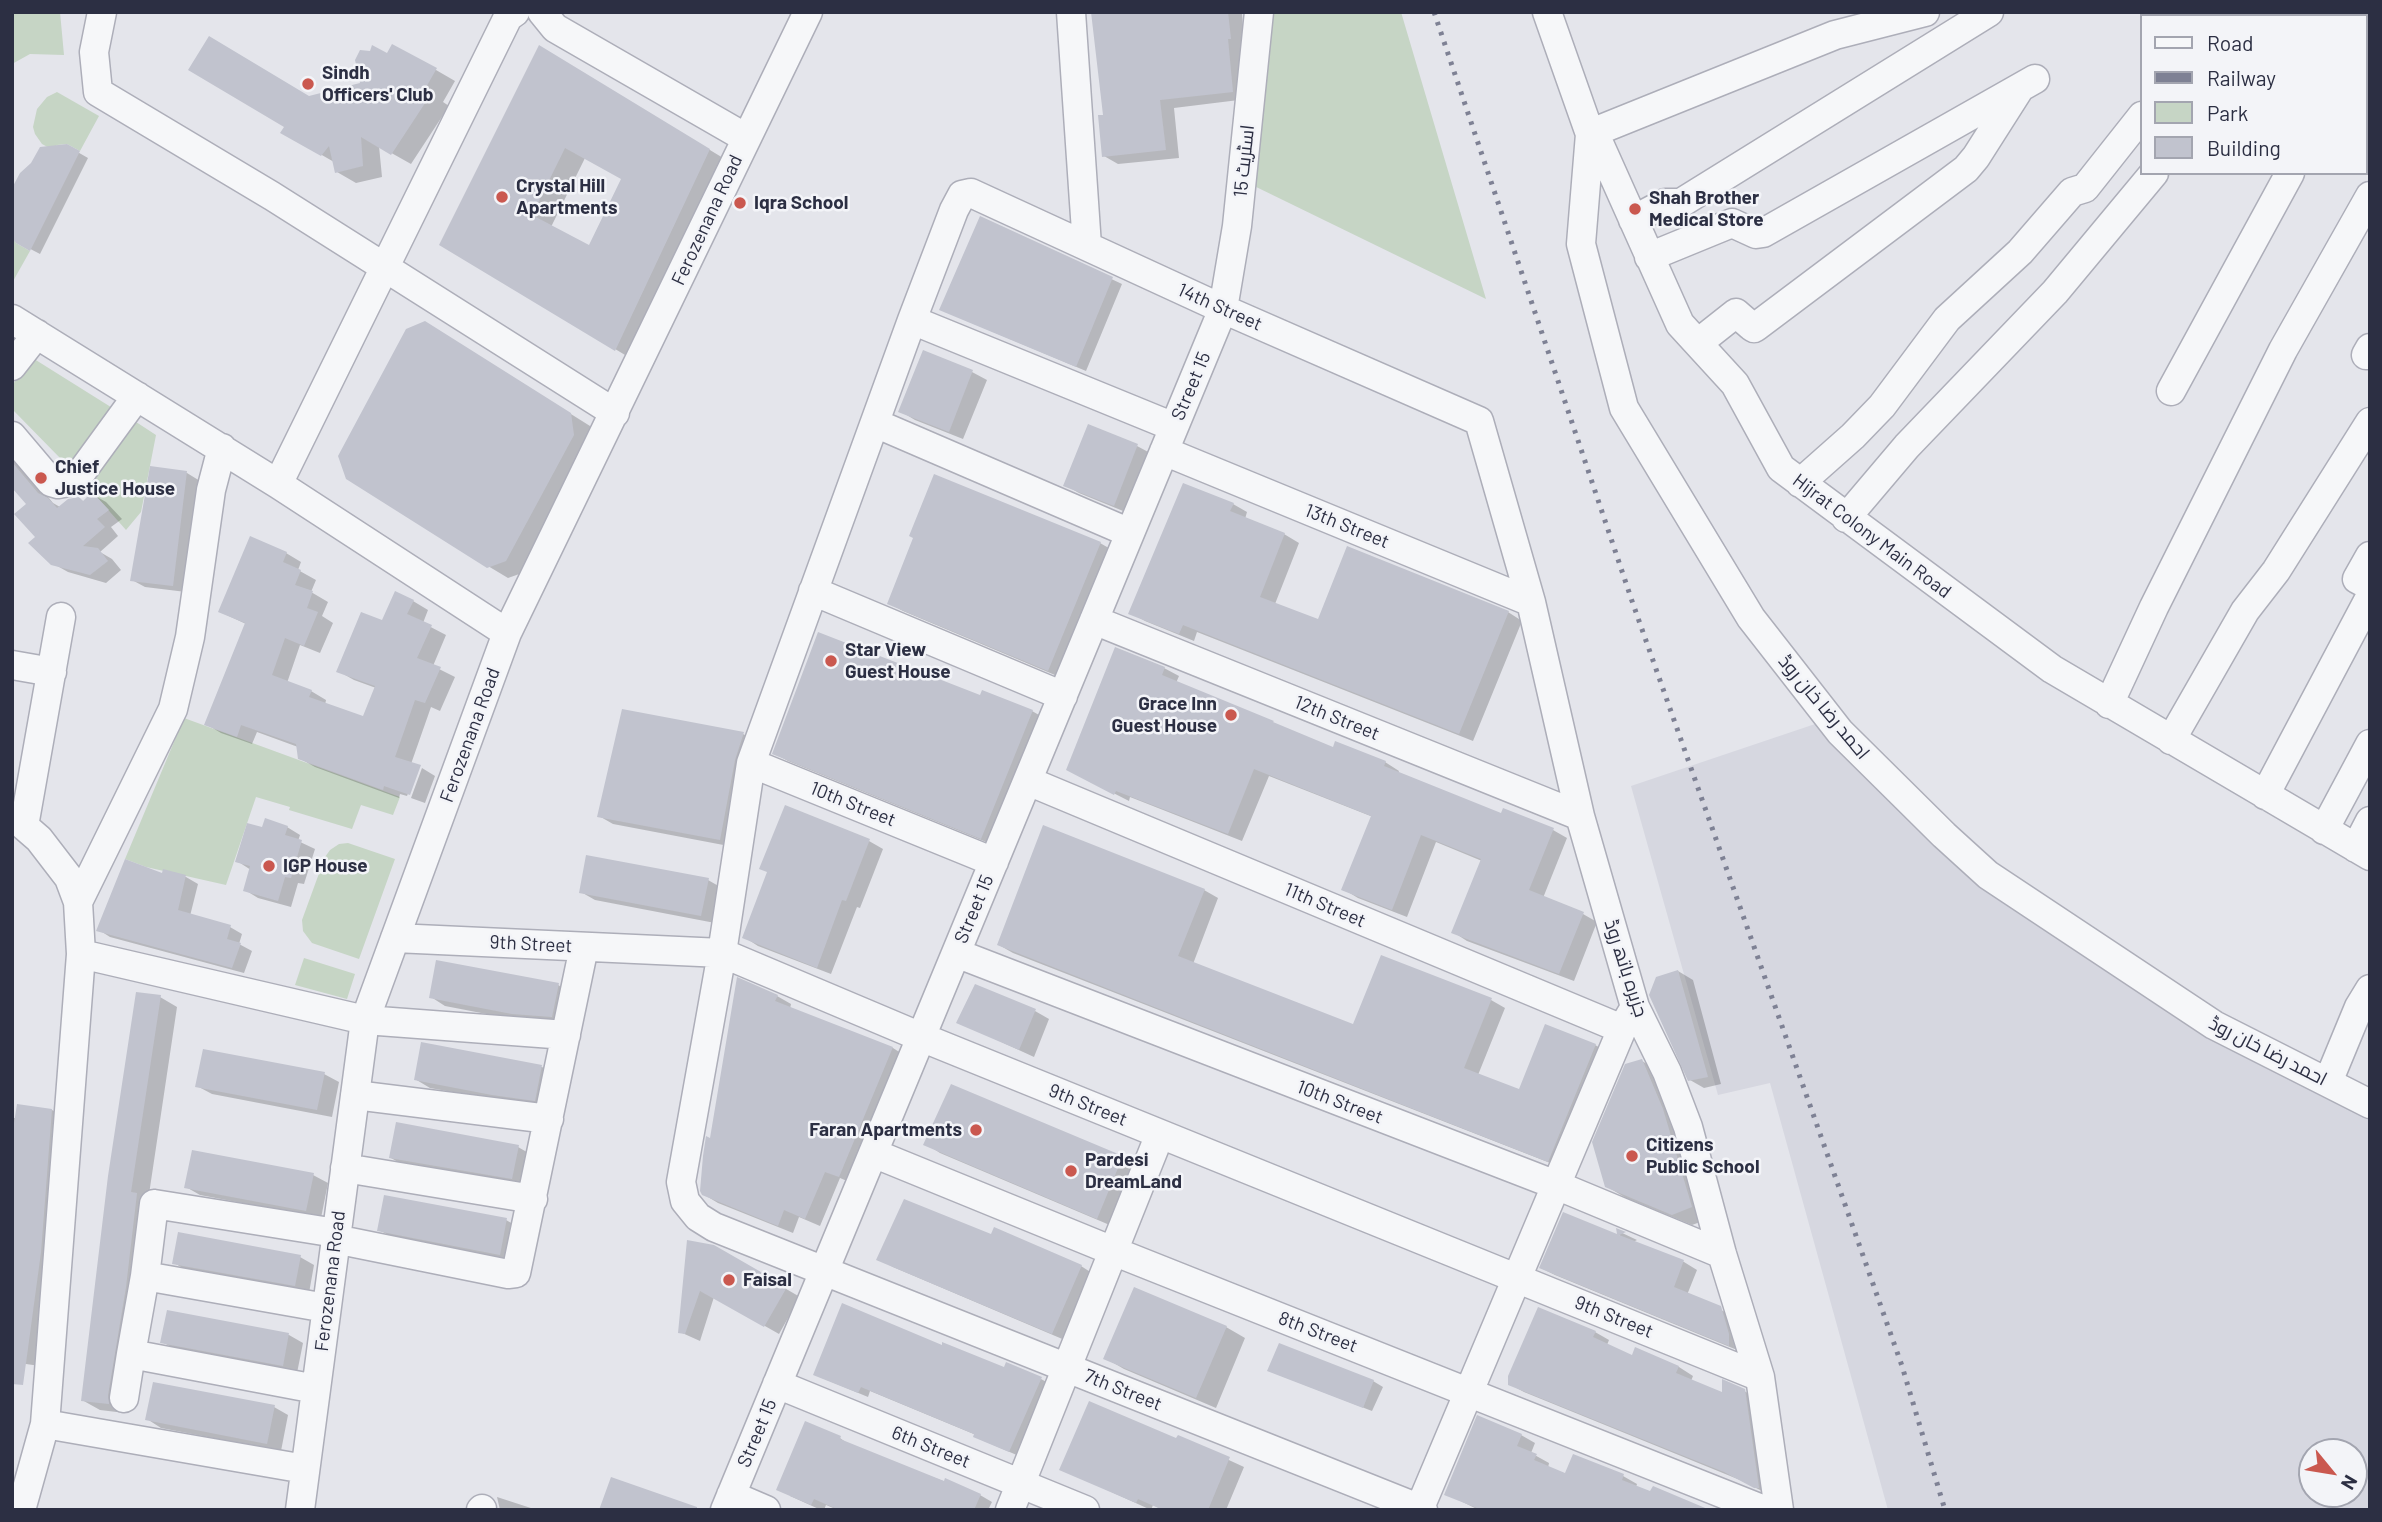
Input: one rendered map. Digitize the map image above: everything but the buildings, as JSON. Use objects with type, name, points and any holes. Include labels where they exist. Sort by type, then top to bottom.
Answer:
[{"type":"street","points":[[102,12],[94,52],[98,92],[272,196],[615,413]]},
{"type":"street","points":[[278,484],[508,17],[515,12]]},
{"type":"street","points":[[542,12],[555,28],[746,138]]},
{"type":"street","name":"Ferozenana Road","points":[[300,1510],[365,1020],[507,633],[808,12]]},
{"type":"street","points":[[1071,12],[1087,246]]},
{"type":"street","name":"اسٹریٹ 15","points":[[1223,309],[1237,226],[1259,12]]},
{"type":"street","name":"Hijrat Colony Main Road","points":[[1547,12],[1592,133],[1680,324],[1735,384],[1781,468],[2052,669],[2363,852]]},
{"type":"street","points":[[1592,133],[1835,35],[1924,12]]},
{"type":"street","points":[[1633,220],[1665,203],[1681,203],[1987,13]]},
{"type":"street","points":[[1649,257],[1732,223],[1756,234],[1763,233],[2028,84],[1966,169],[1754,328],[1736,313],[1698,343]]},
{"type":"street","points":[[1800,483],[1853,436],[1882,405],[1947,319],[2020,252],[2072,192],[2085,188],[2140,119]]},
{"type":"street","name":"احمد رضا خان روڈ","points":[[1592,133],[1581,244],[1624,408],[1751,618],[1840,732],[1987,875],[2214,1025],[2370,1104]]},
{"type":"street","points":[[1846,518],[1908,446],[2055,292],[2152,175]]},
{"type":"street","points":[[2171,391],[2289,175]]},
{"type":"street","name":"14th Street","points":[[962,195],[971,193],[1223,309],[1479,421]]},
{"type":"street","name":"7th Street","points":[[962,195],[912,320],[751,763],[722,953],[681,1182],[685,1201],[698,1217],[714,1227],[1420,1509]]},
{"type":"street","points":[[2109,704],[2154,607],[2283,350],[2370,196]]},
{"type":"street","name":"Street 15","points":[[728,1503],[1223,309]]},
{"type":"street","points":[[12,319],[278,484],[507,633]]},
{"type":"street","name":"13th Street","points":[[912,320],[1531,602]]},
{"type":"street","points":[[12,366],[37,334]]},
{"type":"street","points":[[12,436],[51,482],[58,484],[75,481],[137,396]]},
{"type":"street","name":"جزیرہ باتھ روڈ","points":[[1479,421],[1531,602],[1629,1018],[1667,1072],[1688,1128],[1759,1377],[1779,1510]]},
{"type":"street","points":[[2171,740],[2245,611],[2276,571],[2370,422]]},
{"type":"street","points":[[875,423],[1130,533]]},
{"type":"street","points":[[78,902],[173,709],[190,637],[209,501],[222,449]]},
{"type":"street","points":[[2370,556],[2357,579],[2370,586]]},
{"type":"street","points":[[813,591],[1063,696]]},
{"type":"street","points":[[2265,795],[2370,597]]},
{"type":"street","points":[[21,1510],[45,1424],[81,954],[78,902],[69,878],[39,839],[18,820],[52,672],[61,617]]},
{"type":"street","name":"12th Street","points":[[1094,620],[1580,816]]},
{"type":"street","points":[[12,665],[52,672]]},
{"type":"street","points":[[2324,830],[2370,744]]},
{"type":"street","name":"10th Street","points":[[751,763],[994,862]]},
{"type":"street","name":"11th Street","points":[[1028,781],[1629,1018]]},
{"type":"street","points":[[2363,852],[2370,821]]},
{"type":"street","name":"9th Street","points":[[395,938],[722,953],[921,1037],[1759,1377]]},
{"type":"street","points":[[124,1398],[145,1276],[154,1203],[336,1236],[508,1274],[516,1273],[584,947]]},
{"type":"street","name":"10th Street","points":[[956,953],[1556,1185],[1722,1254]]},
{"type":"street","points":[[81,954],[365,1020],[566,1035]]},
{"type":"street","points":[[2328,1082],[2359,1007],[2370,989]]},
{"type":"street","points":[[1420,1509],[1629,1018]]},
{"type":"street","points":[[355,1095],[549,1119]]},
{"type":"street","points":[[1010,1510],[1160,1134]]},
{"type":"street","name":"8th Street","points":[[873,1153],[1764,1510]]},
{"type":"street","points":[[345,1168],[533,1199]]},
{"type":"street","points":[[145,1276],[326,1308]]},
{"type":"street","points":[[131,1354],[316,1389]]},
{"type":"street","name":"6th Street","points":[[777,1384],[1085,1510]]},
{"type":"street","points":[[45,1424],[305,1469]]},
{"type":"street","points":[[728,1503],[766,1510]]},
{"type":"shaded area","points":[[1827,720],[1931,824],[2370,1114],[2370,1510],[1888,1510],[1770,1083],[1718,1095],[1631,786]]},
{"type":"green space","points":[[12,12],[60,12],[64,55],[30,54],[12,64]]},
{"type":"green space","points":[[1270,12],[1401,12],[1486,299],[1248,183]]},
{"type":"green space","points":[[57,92],[99,116],[80,151],[67,144],[57,145],[53,150],[42,144],[35,134],[33,127],[37,109],[47,97]]},
{"type":"green space","points":[[12,235],[16,243],[30,251],[12,283]]},
{"type":"green space","points":[[31,357],[114,409],[76,459],[65,461],[60,458],[12,409],[12,386]]},
{"type":"green space","points":[[133,420],[156,435],[141,512],[126,530],[87,486]]},
{"type":"green space","points":[[184,718],[400,797],[393,815],[361,805],[352,829],[256,797],[226,885],[146,867],[125,859]]},
{"type":"green space","points":[[348,843],[395,859],[359,959],[312,943],[303,931],[302,920],[325,857],[339,844]]},
{"type":"green space","points":[[304,958],[355,974],[347,999],[295,985]]},
{"type":"railway","points":[[1434,12],[1632,601],[1902,1366],[1945,1510]]},
{"type":"place","name":"Sindh Officers' Club","points":[[308,84]]},
{"type":"place","name":"Crystal Hill Apartments","points":[[502,197]]},
{"type":"place","name":"Iqra School","points":[[740,203]]},
{"type":"place","name":"Shah Brother Medical Store","points":[[1635,209]]},
{"type":"place","name":"Chief Justice House","points":[[41,478]]},
{"type":"place","name":"Star View Guest House","points":[[831,661]]},
{"type":"place","name":"Grace Inn Guest House","points":[[1231,715]]},
{"type":"place","name":"IGP House","points":[[269,866]]},
{"type":"place","name":"Faran Apartments","points":[[976,1130]]},
{"type":"place","name":"Citizens Public School","points":[[1632,1156]]},
{"type":"place","name":"Pardesi DreamLand","points":[[1071,1171]]},
{"type":"place","name":"Faisal","points":[[729,1280]]}]
